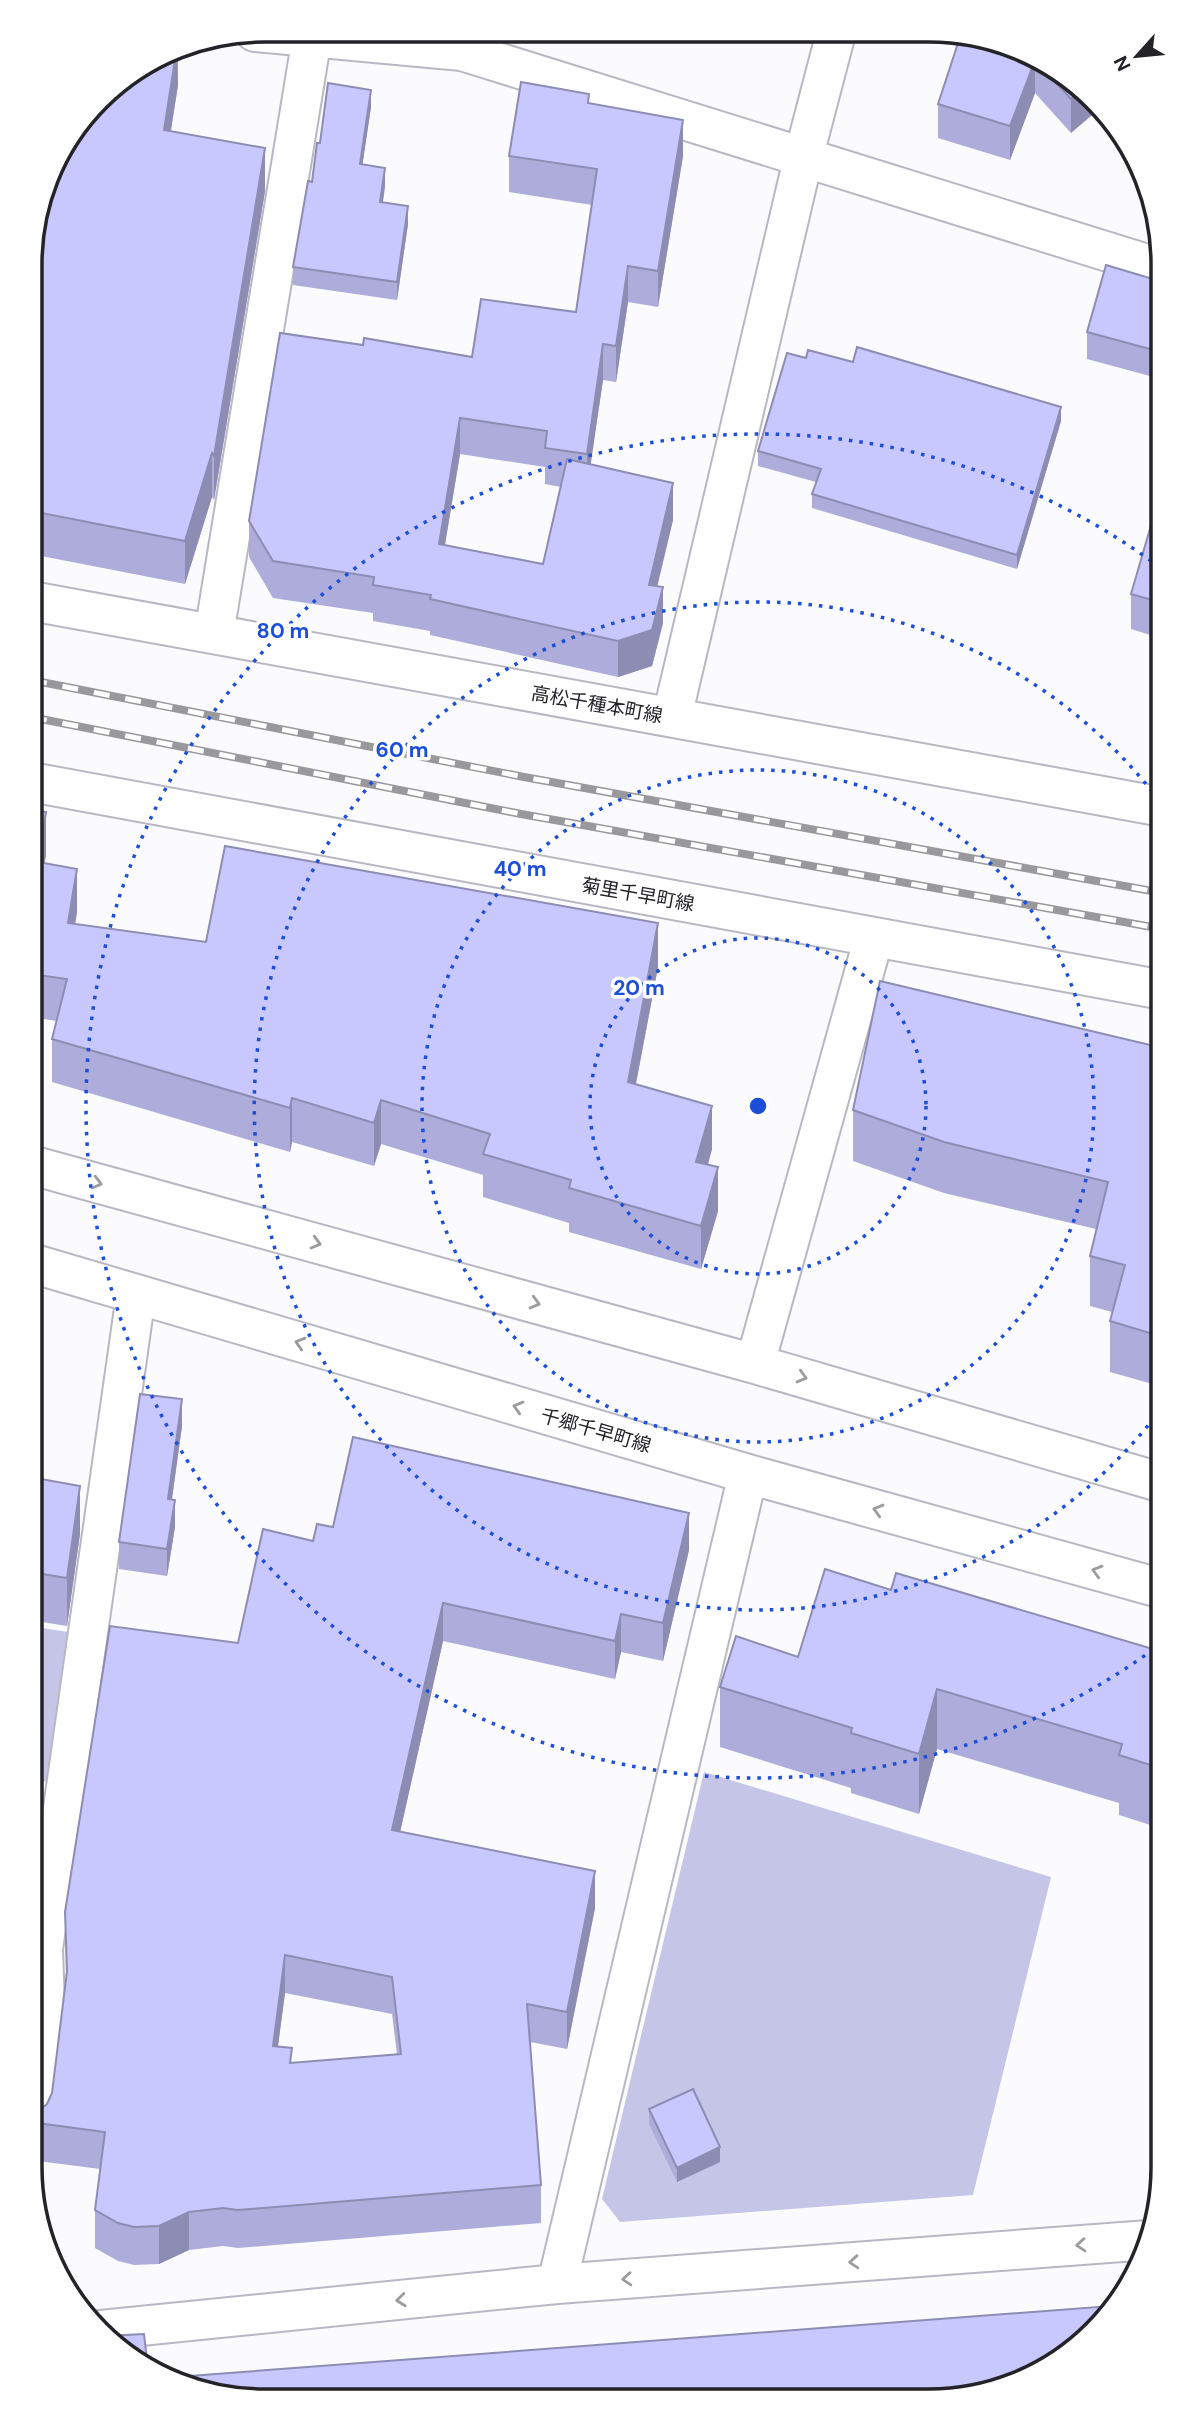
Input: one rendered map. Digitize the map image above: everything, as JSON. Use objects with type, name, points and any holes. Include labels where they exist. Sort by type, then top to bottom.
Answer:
[{"type":"street","points":[[215,634],[311,42]]},
{"type":"street","points":[[467,42],[804,155],[1151,265]]},
{"type":"street","points":[[672,717],[804,155],[834,42]]},
{"type":"street","name":"高松千種本町線","points":[[42,603],[1151,805]]},
{"type":"street","name":"菊里千早町線","points":[[42,784],[1151,988]]},
{"type":"street","points":[[755,1364],[874,937]]},
{"type":"street","points":[[42,1169],[755,1364],[1151,1480]]},
{"type":"street","name":"千郷千早町線","points":[[42,1266],[748,1474],[1151,1586]]},
{"type":"street","points":[[42,2030],[45,2006],[43,1949],[136,1295]]},
{"type":"street","points":[[557,2284],[748,1474]]},
{"type":"street","points":[[113,2329],[557,2284],[1138,2241]]},
{"type":"shaded area","points":[[42,1628],[74,1633],[48,1782],[42,1781]]},
{"type":"shaded area","points":[[704,1772],[1051,1877],[973,2195],[620,2222],[602,2199]]},
{"type":"building","points":[[958,44],[1000,54],[1032,68],[1010,126],[938,104]]},
{"type":"building","points":[[175,61],[164,130],[265,148],[214,456],[212,453],[185,541],[42,513],[42,249],[50,206],[65,166],[79,141],[97,118],[141,79]]},
{"type":"building","points":[[1055,81],[1074,96],[1071,99]]},
{"type":"building","points":[[521,82],[589,94],[588,103],[683,120],[658,271],[628,266],[616,346],[603,344],[587,454],[545,448],[547,431],[460,418],[439,544],[543,564],[567,459],[673,483],[649,585],[663,587],[652,630],[618,641],[430,599],[431,595],[373,585],[374,577],[273,561],[249,521],[280,333],[363,345],[364,338],[472,357],[481,299],[576,312],[597,169],[509,156]]},
{"type":"building","points":[[328,83],[371,90],[360,164],[385,168],[380,202],[408,206],[397,282],[293,267],[308,181],[312,182],[317,143],[320,143]]},
{"type":"building","points":[[1106,265],[1151,278],[1151,349],[1087,332]]},
{"type":"building","points":[[857,347],[1061,407],[1017,555],[812,494],[821,469],[758,451],[787,353],[806,358],[808,350],[853,362]]},
{"type":"building","points":[[1151,525],[1151,600],[1131,594]]},
{"type":"building","points":[[42,811],[46,812],[42,837]]},
{"type":"building","points":[[225,846],[658,923],[628,1082],[712,1106],[696,1162],[718,1167],[701,1226],[569,1188],[571,1180],[483,1154],[490,1134],[381,1100],[374,1123],[292,1098],[290,1108],[52,1039],[67,979],[42,976],[42,863],[77,869],[68,923],[206,942]]},
{"type":"building","points":[[880,981],[1151,1045],[1151,1333],[1110,1321],[1125,1265],[1090,1256],[1108,1182],[944,1142],[853,1110]]},
{"type":"building","points":[[140,1394],[182,1399],[168,1499],[175,1500],[167,1549],[119,1542]]},
{"type":"building","points":[[353,1437],[689,1513],[663,1623],[621,1614],[615,1641],[443,1603],[392,1830],[595,1871],[567,2012],[527,2004],[541,2185],[238,2210],[223,2208],[189,2212],[159,2226],[134,2227],[118,2223],[95,2210],[105,2132],[42,2124],[42,2108],[52,2093],[67,1971],[65,1912],[110,1626],[238,1643],[263,1529],[313,1541],[317,1524],[333,1527]],"holes":[[[285,1955],[392,1977],[401,2054],[290,2063],[292,2048],[273,2046]]]},
{"type":"building","points":[[42,1479],[80,1486],[67,1578],[42,1574]]},
{"type":"building","points":[[825,1569],[891,1590],[896,1573],[1151,1648],[1151,1765],[1119,1755],[1122,1744],[937,1689],[919,1754],[851,1733],[852,1728],[720,1687],[736,1636],[798,1657]]},
{"type":"building","points":[[693,2089],[720,2147],[677,2168],[649,2109]]},
{"type":"building","points":[[1101,2307],[1064,2343],[1027,2366],[972,2385],[944,2389],[264,2389],[235,2387],[191,2376]]},
{"type":"building","points":[[144,2334],[146,2355],[129,2343],[120,2335]]},
{"type":"railway","points":[[42,682],[524,777],[1151,891]]},
{"type":"railway","points":[[42,719],[521,814],[1151,927]]}]
